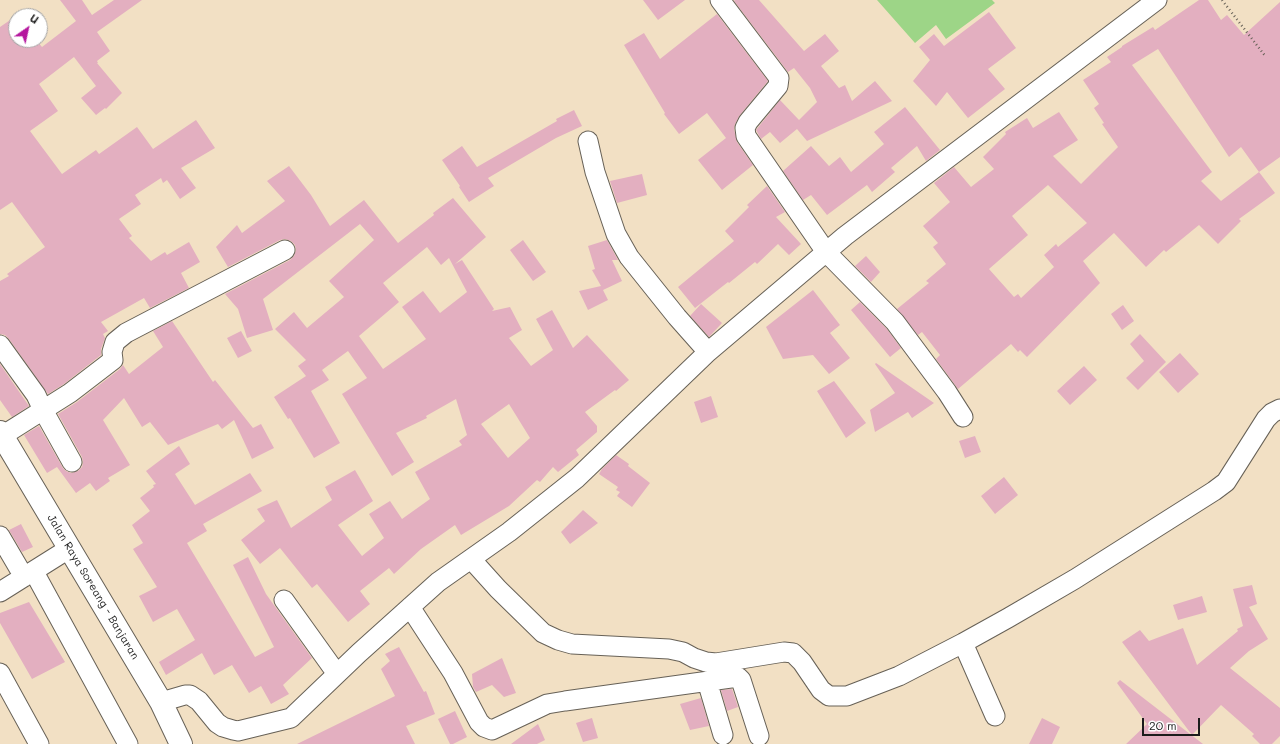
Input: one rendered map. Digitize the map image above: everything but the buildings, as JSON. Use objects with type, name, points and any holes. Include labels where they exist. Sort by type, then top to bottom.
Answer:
[{"type":"main road","name":"Jalan Raya Soreang - Banjaran","points":[[1,434],[161,702],[181,744]]},
{"type":"street","points":[[720,0],[779,78],[778,86],[748,122],[745,128],[746,136],[826,252],[895,322],[947,392],[963,417]]},
{"type":"street","points":[[161,702],[190,696],[200,701],[217,723],[223,727],[233,730],[291,718],[438,582],[509,532],[577,478],[708,352],[845,236],[1157,0]]},
{"type":"street","points":[[588,141],[596,172],[616,234],[628,257],[708,352]]},
{"type":"street","points":[[1,434],[70,393],[113,360],[112,352],[115,342],[126,333],[285,250]]},
{"type":"street","points":[[0,345],[36,395],[72,462]]},
{"type":"street","points":[[471,559],[498,589],[543,633],[558,640],[572,644],[669,649],[683,652],[706,662],[716,663],[784,652],[793,653],[802,662],[821,690],[829,696],[847,696],[891,678],[963,643],[1075,579],[1214,491],[1226,482],[1266,419],[1272,413],[1280,409]]},
{"type":"street","points":[[0,536],[29,574],[128,744]]},
{"type":"street","points":[[0,592],[70,548]]},
{"type":"street","points":[[284,600],[337,674]]},
{"type":"street","points":[[410,607],[452,673],[479,722],[484,727],[492,730],[547,704],[565,700],[738,677],[740,679],[759,736]]},
{"type":"street","points":[[963,643],[995,716]]},
{"type":"street","points":[[0,673],[38,744]]},
{"type":"street","points":[[707,681],[723,735]]},
{"type":"path","points":[[1222,0],[1266,57]]},
{"type":"green space","points":[[877,0],[992,0],[995,3],[946,39],[936,25],[915,43]]}]
